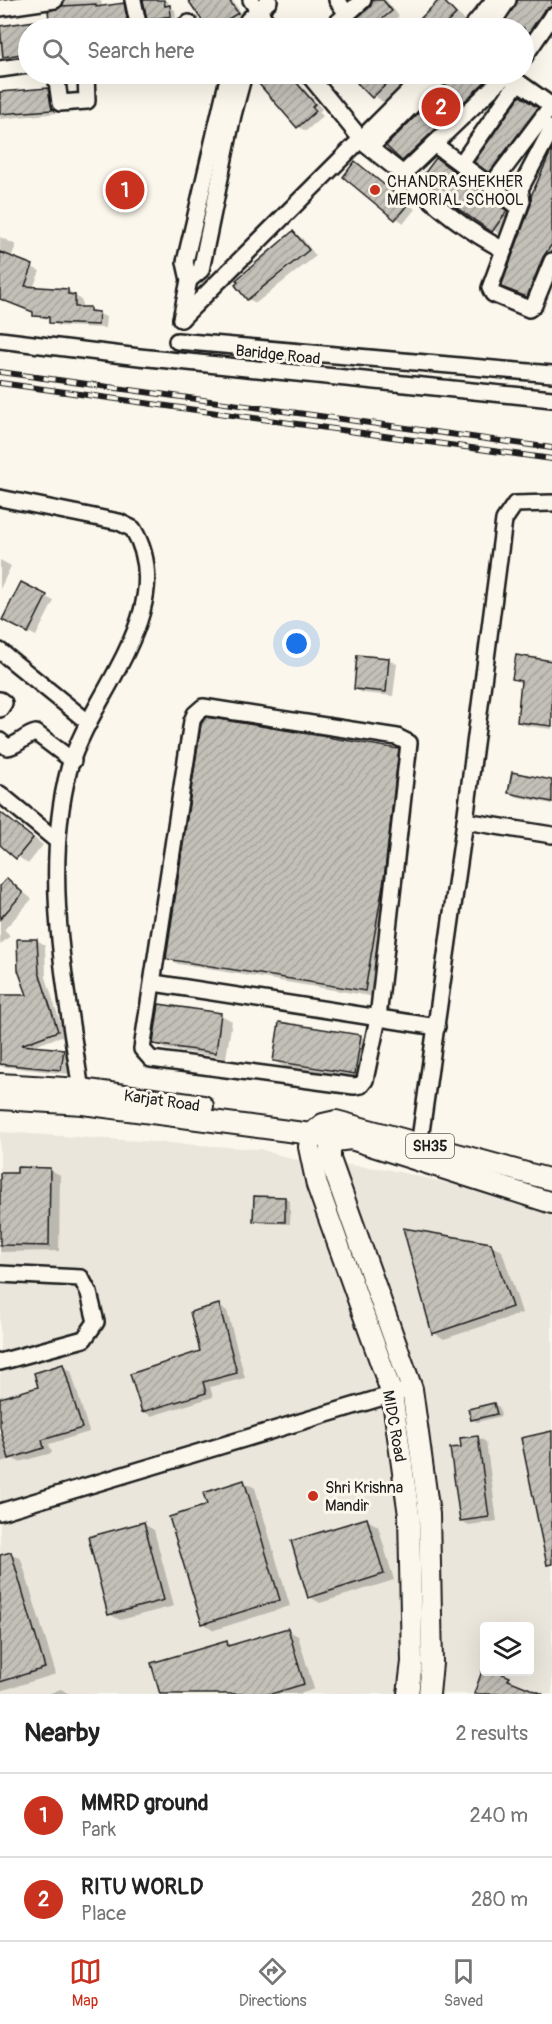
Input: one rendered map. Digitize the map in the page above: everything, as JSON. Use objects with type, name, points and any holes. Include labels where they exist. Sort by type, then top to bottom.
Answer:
[{"type":"main road","name":"Karjat Road","points":[[0,1084],[317,1129],[331,1127],[338,1140],[419,1151],[552,1180]]},
{"type":"main road","name":"Karjat Road","points":[[0,1099],[82,1096]]},
{"type":"main road","name":"Karjat Road","points":[[317,1129],[336,1121],[552,1203]]},
{"type":"main road","name":"MIDC Road","points":[[317,1129],[309,1147],[317,1185],[392,1394],[409,1515],[412,1662],[408,1694]]},
{"type":"main road","name":"MIDC Road","points":[[338,1140],[330,1148],[330,1159],[412,1389],[429,1514],[432,1662],[429,1694]]},
{"type":"street","points":[[0,8],[55,0]]},
{"type":"street","points":[[133,0],[137,18]]},
{"type":"street","points":[[337,0],[347,14]]},
{"type":"street","points":[[342,18],[363,0]]},
{"type":"street","points":[[479,18],[494,0]]},
{"type":"street","points":[[496,18],[508,0]]},
{"type":"street","points":[[534,42],[552,16]]},
{"type":"street","points":[[0,69],[18,66]]},
{"type":"street","points":[[58,84],[60,103],[64,105],[87,101],[86,84]]},
{"type":"street","points":[[173,361],[189,280],[185,262],[227,84]]},
{"type":"street","points":[[189,280],[201,270],[241,84]]},
{"type":"street","points":[[317,84],[365,142],[404,174],[418,189],[478,237],[504,250]]},
{"type":"street","points":[[365,142],[417,84]]},
{"type":"street","points":[[181,319],[365,142],[432,84]]},
{"type":"street","points":[[404,174],[502,84]]},
{"type":"street","points":[[461,164],[506,84]]},
{"type":"street","points":[[491,186],[549,109],[549,104],[522,84]]},
{"type":"street","points":[[552,128],[520,189],[519,207],[490,288],[493,294],[528,309],[534,305],[552,261]]},
{"type":"street","points":[[434,144],[519,207]]},
{"type":"street","name":"Baridge Road","points":[[0,340],[173,361],[552,399]]},
{"type":"street","points":[[177,341],[552,374]]},
{"type":"street","points":[[0,498],[119,522],[133,529],[140,540],[147,560],[143,603],[125,658],[89,723],[73,761],[56,840],[58,931],[82,1096]]},
{"type":"street","points":[[419,1151],[504,520],[514,504],[552,503]]},
{"type":"street","points":[[0,651],[89,723]]},
{"type":"street","points":[[0,700],[4,703],[0,710]]},
{"type":"street","points":[[203,707],[397,737],[409,743],[378,1018],[365,1080],[361,1085],[151,1059],[142,1049],[195,714],[203,707]]},
{"type":"street","points":[[0,741],[7,747],[14,746],[24,737],[36,733],[73,761]]},
{"type":"street","points":[[0,794],[56,840]]},
{"type":"street","points":[[465,821],[552,835]]},
{"type":"street","points":[[154,984],[437,1027]]},
{"type":"street","points":[[0,1274],[81,1278],[90,1293],[96,1322],[84,1340],[0,1362]]},
{"type":"street","points":[[0,1512],[412,1389]]},
{"type":"shaded area","points":[[0,1132],[260,1149],[292,1159],[386,1169],[552,1207],[552,1694],[0,1694]]},
{"type":"building","points":[[143,0],[164,0],[165,6],[170,5],[171,16],[147,18]]},
{"type":"building","points":[[188,0],[229,0],[238,13],[230,18],[200,18]]},
{"type":"building","points":[[373,0],[383,0],[392,11],[383,18],[357,18],[370,7]]},
{"type":"building","points":[[439,0],[443,0],[456,14],[452,18],[421,18]]},
{"type":"building","points":[[518,0],[552,0],[552,6],[544,10],[534,25],[534,18],[506,18]]},
{"type":"building","points":[[124,3],[127,18],[49,18],[48,11],[62,6],[96,4],[96,7]]},
{"type":"building","points":[[18,23],[18,55],[3,57],[0,26]]},
{"type":"building","points":[[259,84],[298,84],[315,104],[312,107],[316,111],[297,128]]},
{"type":"building","points":[[358,84],[387,84],[372,98]]},
{"type":"building","points":[[447,84],[483,84],[402,161],[386,146]]},
{"type":"building","points":[[48,88],[52,110],[0,114],[0,92]]},
{"type":"building","points":[[520,96],[538,108],[489,173],[474,162]]},
{"type":"building","points":[[552,149],[552,244],[543,257],[527,297],[501,287],[531,204],[531,196]]},
{"type":"building","points":[[436,158],[507,211],[492,232],[457,208],[421,178]]},
{"type":"building","name":"CHANDRASHEKHER MEMORIAL SCHOOL","points":[[355,161],[408,204],[395,220],[343,177]]},
{"type":"building","points":[[293,231],[309,250],[247,300],[235,285],[238,282],[236,280]]},
{"type":"building","points":[[0,252],[33,265],[25,286],[68,289],[68,294],[75,295],[75,307],[90,307],[90,311],[99,312],[98,325],[49,323],[49,317],[33,316],[33,312],[0,299]]},
{"type":"building","points":[[21,582],[47,595],[28,633],[2,620]]},
{"type":"building","points":[[357,655],[389,658],[386,692],[354,689]]},
{"type":"building","points":[[516,655],[552,661],[552,726],[517,722],[521,681],[512,679]]},
{"type":"building","points":[[206,717],[399,749],[384,879],[365,991],[166,959],[201,724]]},
{"type":"building","points":[[512,772],[552,780],[552,802],[508,793]]},
{"type":"building","points":[[0,812],[33,838],[16,859],[0,845]]},
{"type":"building","points":[[7,878],[23,893],[0,919],[0,886]]},
{"type":"building","points":[[17,939],[37,939],[39,972],[58,1031],[21,1045],[64,1049],[61,1070],[0,1064],[0,995],[27,995],[18,970]]},
{"type":"building","points":[[159,1004],[221,1013],[216,1053],[153,1044]]},
{"type":"building","points":[[279,1022],[361,1035],[355,1074],[273,1061]]},
{"type":"building","points":[[17,1167],[50,1168],[49,1246],[0,1245],[0,1173],[17,1173]]},
{"type":"building","points":[[254,1196],[285,1197],[285,1222],[253,1221]]},
{"type":"building","points":[[403,1228],[491,1243],[512,1307],[432,1334]]},
{"type":"building","points":[[219,1304],[237,1373],[203,1382],[206,1393],[142,1412],[130,1374],[200,1351],[190,1312]]},
{"type":"building","points":[[63,1364],[82,1428],[42,1440],[44,1448],[9,1459],[0,1427],[0,1398],[38,1387],[34,1373]]},
{"type":"building","points":[[494,1403],[497,1414],[471,1420],[468,1409]]},
{"type":"building","points":[[552,1431],[552,1564],[547,1565],[521,1438]]},
{"type":"building","points":[[478,1436],[489,1517],[460,1521],[450,1448],[461,1447],[460,1438]]},
{"type":"building","points":[[244,1480],[280,1600],[202,1624],[169,1517],[207,1505],[203,1493]]},
{"type":"building","points":[[367,1518],[384,1574],[308,1598],[291,1541]]},
{"type":"building","points":[[144,1522],[164,1600],[108,1615],[88,1537]]},
{"type":"building","points":[[11,1552],[45,1668],[0,1682],[0,1555]]},
{"type":"building","points":[[288,1628],[304,1684],[271,1694],[160,1694],[151,1663],[227,1641],[228,1646]]},
{"type":"building","points":[[480,1676],[508,1676],[510,1677],[508,1680],[543,1694],[474,1694]]},
{"type":"railway","points":[[0,372],[552,448]]},
{"type":"railway","points":[[0,383],[552,459]]},
{"type":"place","name":"RITU WORLD","points":[[441,107]]},
{"type":"place","name":"MMRD ground","points":[[125,190]]},
{"type":"place","name":"CHANDRASHEKHER MEMORIAL SCHOOL","points":[[375,190]]},
{"type":"place","name":"Shri Krishna Mandir","points":[[313,1496]]}]
